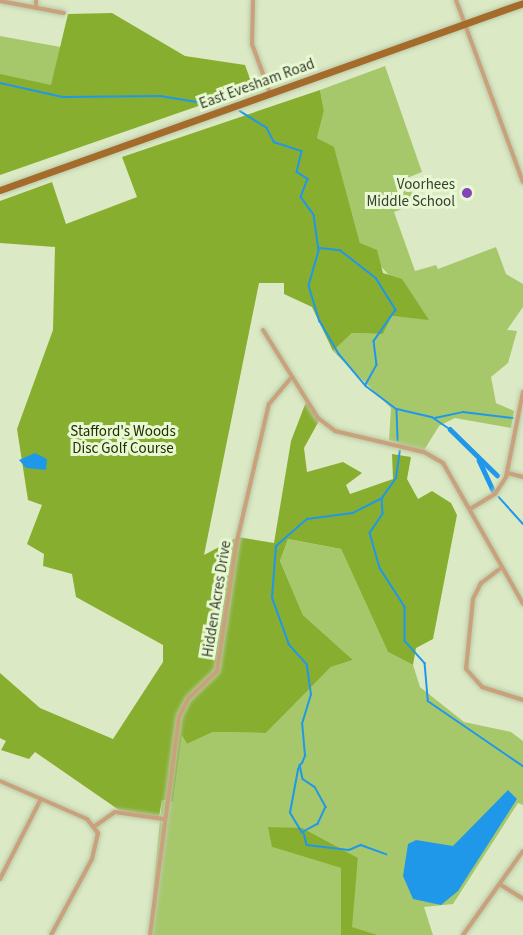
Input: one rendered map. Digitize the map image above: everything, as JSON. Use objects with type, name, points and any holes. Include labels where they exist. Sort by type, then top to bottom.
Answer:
[{"type":"main road","name":"East Evesham Road","points":[[0,190],[523,3]]},
{"type":"street","points":[[36,0],[36,8]]},
{"type":"street","points":[[253,0],[252,44],[270,93]]},
{"type":"street","points":[[456,0],[523,182]]},
{"type":"street","points":[[0,1],[64,13]]},
{"type":"street","points":[[263,330],[318,418],[335,431],[437,459],[470,509],[523,604]]},
{"type":"street","name":"Hidden Acres Drive","points":[[150,935],[163,819],[181,711],[219,666],[237,541],[269,404],[291,378]]},
{"type":"street","points":[[470,509],[495,494],[508,473],[523,392]]},
{"type":"street","points":[[508,473],[523,477]]},
{"type":"street","points":[[501,568],[482,583],[473,599],[466,669],[482,687],[523,700]]},
{"type":"street","points":[[0,781],[95,825]]},
{"type":"street","points":[[0,879],[41,799]]},
{"type":"street","points":[[95,825],[115,812],[163,819]]},
{"type":"street","points":[[51,935],[97,848],[95,825]]},
{"type":"street","points":[[464,935],[523,851]]},
{"type":"street","points":[[501,885],[523,899]]},
{"type":"green space","points":[[112,13],[185,56],[245,65],[253,87],[0,175],[0,74],[51,85],[68,14]]},
{"type":"green space","points":[[0,36],[66,48],[64,104],[0,121]]},
{"type":"green space","points":[[385,66],[422,172],[407,178],[415,204],[394,212],[415,271],[436,265],[438,269],[496,247],[506,274],[523,284],[523,307],[507,330],[517,331],[508,363],[491,377],[496,403],[514,411],[511,428],[455,418],[439,426],[423,452],[389,440],[391,408],[333,351],[352,333],[383,334],[392,316],[428,319],[360,243],[334,148],[317,138],[324,111],[320,90]]},
{"type":"green space","name":"Stafford's Woods Disc Golf Course","points":[[320,90],[324,111],[317,138],[334,147],[360,243],[377,250],[383,273],[402,279],[429,320],[392,316],[383,334],[352,333],[333,351],[312,307],[284,294],[284,283],[259,283],[204,555],[238,537],[274,543],[291,441],[306,402],[320,419],[304,448],[307,472],[343,462],[362,473],[346,485],[350,494],[393,479],[392,454],[411,457],[407,479],[418,499],[432,491],[451,503],[457,515],[433,639],[416,648],[413,665],[388,652],[341,549],[288,539],[280,561],[303,615],[353,660],[331,667],[266,733],[213,732],[187,744],[182,735],[173,802],[162,800],[159,817],[119,810],[35,752],[29,759],[1,750],[6,741],[0,738],[0,673],[40,708],[113,739],[163,662],[163,645],[76,597],[72,574],[43,566],[44,554],[27,544],[42,505],[28,500],[17,429],[53,330],[55,247],[0,243],[0,201],[52,182],[66,224],[137,197],[122,157]]},
{"type":"green space","points":[[288,539],[341,549],[388,652],[413,665],[420,687],[464,722],[511,732],[523,741],[523,805],[518,803],[453,904],[424,907],[433,935],[378,935],[351,927],[358,858],[272,847],[342,868],[341,935],[149,935],[162,800],[173,802],[182,733],[187,744],[213,732],[266,733],[331,667],[353,660],[303,615],[280,561]]},
{"type":"green space","points":[[268,827],[302,828],[358,858],[352,927],[378,935],[341,935],[341,868],[272,847]]},
{"type":"water","points":[[35,453],[47,459],[46,470],[26,468],[19,460]]},
{"type":"water","points":[[508,790],[517,799],[458,891],[441,905],[413,899],[403,876],[408,844],[416,840],[453,846]]},
{"type":"waterway","points":[[0,83],[63,97],[160,96],[217,105]]},
{"type":"waterway","points":[[240,111],[267,128],[274,142],[302,151],[297,172],[308,179],[301,197],[314,215],[319,251],[309,286],[320,321],[339,354],[366,386],[397,409],[432,417],[450,429]]},
{"type":"waterway","points":[[320,248],[340,250],[376,278],[396,310],[374,341],[377,365],[366,385]]},
{"type":"waterway","points":[[397,410],[398,440]]},
{"type":"waterway","points":[[435,418],[463,412],[513,418]]},
{"type":"waterway","points":[[450,429],[497,475]]},
{"type":"waterway","points":[[300,765],[303,779],[315,787],[326,807],[318,824],[302,833],[290,813],[298,770],[300,765],[305,756],[302,724],[311,695],[307,665],[289,645],[272,598],[276,546],[307,519],[353,513],[382,498],[396,478],[400,451]]},
{"type":"waterway","points":[[479,460],[493,490]]},
{"type":"waterway","points":[[499,497],[523,524]]},
{"type":"waterway","points":[[382,499],[383,514],[370,533],[380,568],[405,607],[405,641],[425,663],[428,701],[523,766]]},
{"type":"waterway","points":[[304,833],[307,845],[349,850],[361,845],[386,854]]},
{"type":"place","name":"Voorhees Middle School","points":[[467,193]]}]
